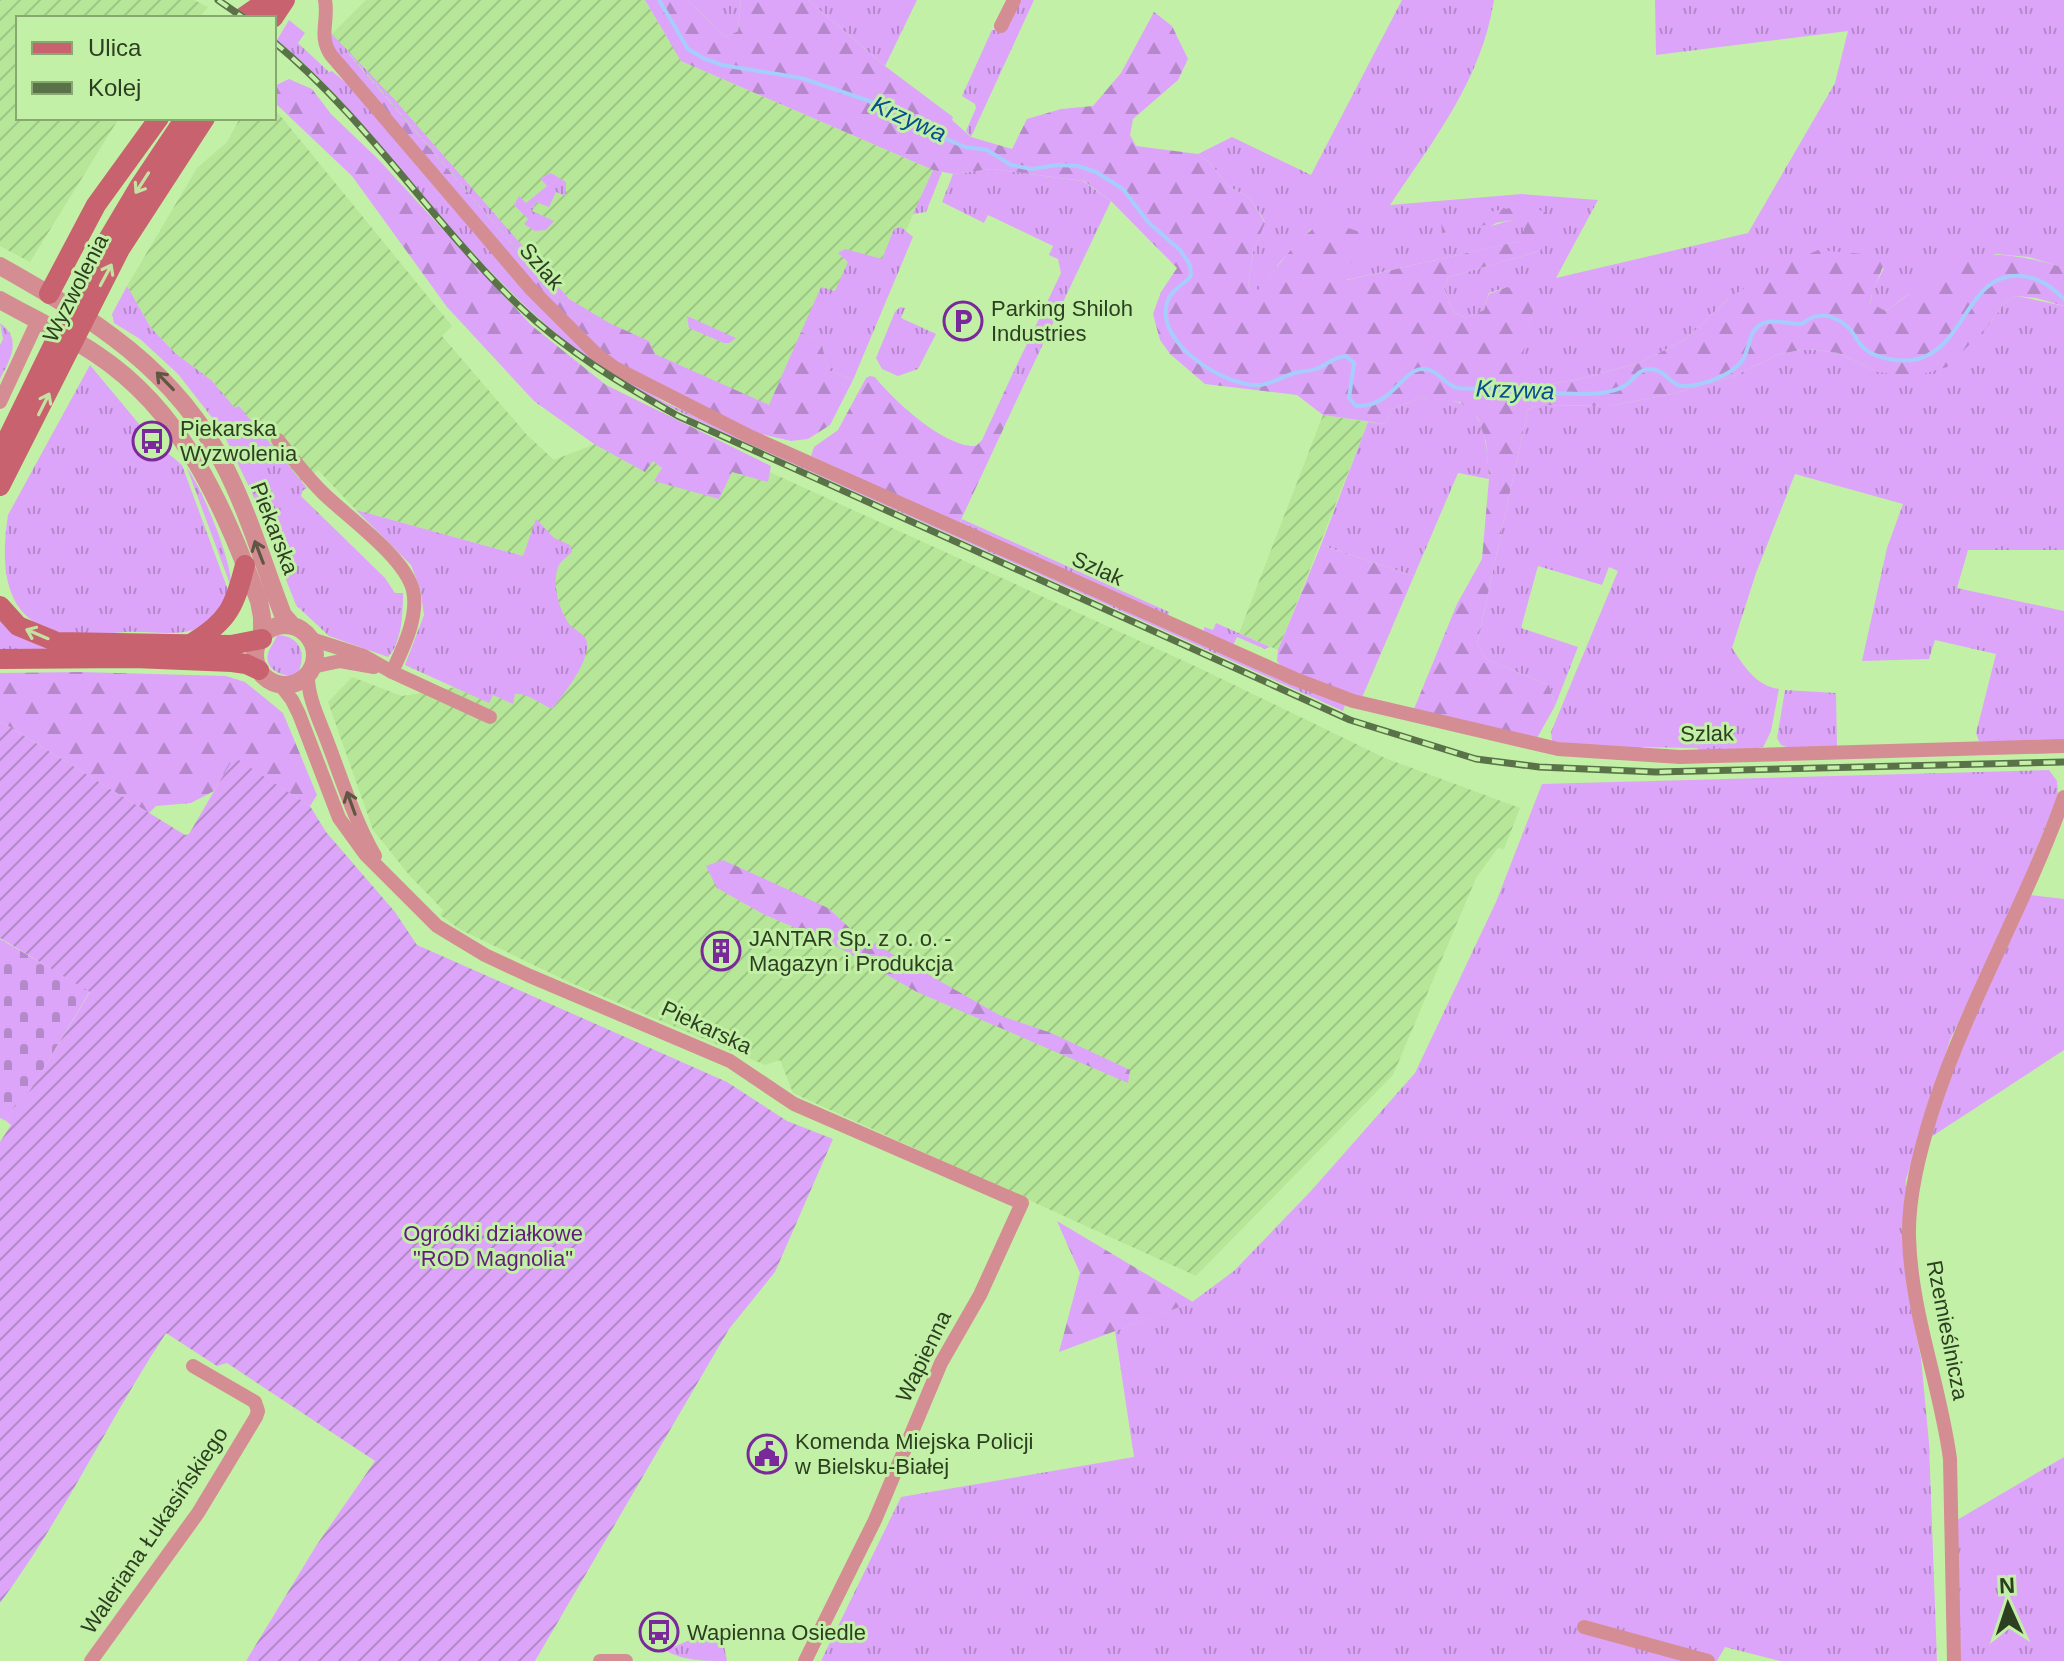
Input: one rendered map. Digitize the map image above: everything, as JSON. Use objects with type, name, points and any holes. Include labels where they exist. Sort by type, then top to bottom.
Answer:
[{"type":"main road","points":[[247,16],[268,8]]},
{"type":"main road","points":[[49,294],[96,205],[158,120]]},
{"type":"main road","name":"Wyzwolenia","points":[[0,486],[101,249],[184,120]]},
{"type":"main road","name":"Wyzwolenia","points":[[0,454],[120,249],[204,120]]},
{"type":"main road","points":[[188,645],[214,630],[231,611],[245,565]]},
{"type":"main road","points":[[0,606],[18,626],[57,642],[231,645],[262,639]]},
{"type":"main road","points":[[0,659],[134,658],[232,662],[259,670]]},
{"type":"street","name":"Szlak","points":[[325,0],[328,18],[324,26],[324,42],[331,55],[530,288],[595,353],[615,368],[751,437],[1295,679],[1353,701],[1558,749],[1680,757],[2064,746]]},
{"type":"street","points":[[1001,26],[1014,0]]},
{"type":"street","name":"Piekarska","points":[[0,266],[49,294],[145,361],[192,412],[225,467],[283,615],[290,623]]},
{"type":"street","points":[[0,402],[49,294]]},
{"type":"street","name":"Piekarska","points":[[0,300],[95,354],[144,392],[167,418],[209,481],[259,601],[262,639]]},
{"type":"street","points":[[278,440],[320,491],[382,548],[408,577],[414,607],[403,648],[392,672]]},
{"type":"street","points":[[290,623],[302,629],[311,639],[316,652],[310,671],[303,680],[282,687],[265,679],[254,654],[271,629],[290,623]]},
{"type":"street","points":[[311,639],[352,651],[490,717]]},
{"type":"street","points":[[310,671],[340,661],[392,672]]},
{"type":"street","name":"Piekarska","points":[[310,671],[308,687],[357,821],[385,873]]},
{"type":"street","name":"Piekarska","points":[[282,687],[299,714],[339,818],[365,854],[437,926],[485,955],[730,1061],[794,1104],[1022,1203]]},
{"type":"street","name":"Rzemieślnicza","points":[[1954,1661],[1950,1459],[1946,1429],[1913,1292],[1908,1235],[1915,1179],[1924,1137],[1957,1041],[2064,797]]},
{"type":"street","name":"Wapienna","points":[[805,1661],[875,1520],[941,1363],[980,1295],[1022,1203]]},
{"type":"street","name":"Waleriana Łukasińskiego","points":[[91,1661],[198,1513],[256,1417],[255,1402],[193,1366]]},
{"type":"street","points":[[1584,1627],[1708,1661]]},
{"type":"street","points":[[600,1661],[626,1661]]},
{"type":"shaded area","points":[[0,0],[194,0],[208,7],[201,16],[16,16],[16,120],[118,120],[30,262],[0,246]]},
{"type":"shaded area","points":[[366,0],[645,0],[681,61],[933,170],[819,426],[801,436],[564,310],[330,36]]},
{"type":"shaded area","points":[[276,110],[452,326],[442,336],[527,435],[554,460],[613,437],[728,453],[1197,667],[1385,758],[1520,808],[1504,849],[1498,848],[1476,878],[1393,1075],[1196,1276],[793,1093],[780,1060],[765,1065],[569,982],[461,930],[440,915],[443,910],[410,876],[373,830],[328,702],[352,677],[402,696],[463,686],[523,556],[356,510],[318,470],[286,495],[235,409],[211,380],[175,353],[151,328],[127,286],[197,168],[227,142],[239,120],[276,120]]},
{"type":"shaded area","points":[[1323,415],[1368,422],[1278,650],[1239,633]]},
{"type":"green space","points":[[645,0],[687,0],[726,37],[738,31],[741,0],[808,0],[885,66],[953,117],[952,120],[971,137],[1012,149],[1027,119],[1061,109],[1093,106],[1121,73],[1154,12],[1172,26],[1188,59],[1178,80],[1133,119],[1130,135],[1136,146],[1198,154],[1211,164],[1228,186],[1250,198],[1265,223],[1253,252],[1248,287],[1260,290],[1298,243],[1325,220],[1363,233],[1368,246],[1342,273],[1347,280],[1520,241],[1524,229],[1512,220],[1442,233],[1441,221],[1526,205],[1547,213],[1552,230],[1540,251],[1449,277],[1444,288],[1453,312],[1466,318],[1484,310],[1489,294],[1507,287],[1526,292],[1534,307],[1518,377],[1527,388],[1580,379],[1639,363],[1685,340],[1729,298],[1768,273],[1818,250],[1885,256],[1870,303],[1886,311],[1950,267],[1987,255],[2008,255],[2064,268],[2064,306],[2017,296],[2005,302],[1988,326],[1947,367],[1912,377],[1878,372],[1838,353],[1807,349],[1779,354],[1732,377],[1672,394],[1609,406],[1540,405],[1528,409],[1477,644],[1486,659],[1549,685],[1555,706],[1537,738],[1414,709],[1457,604],[1482,559],[1489,479],[1486,442],[1478,418],[1460,402],[1419,398],[1392,410],[1385,424],[1323,415],[1297,395],[1205,384],[1170,354],[1160,340],[1153,314],[1161,292],[1177,268],[1111,201],[1084,181],[992,169],[953,174],[933,170],[681,61]]},
{"type":"green space","points":[[687,0],[741,0],[738,31],[726,37]]},
{"type":"green space","points":[[808,0],[917,0],[885,66]]},
{"type":"green space","points":[[1019,0],[1034,0],[971,137],[966,131],[976,108],[962,96],[992,30],[1005,30]]},
{"type":"green space","points":[[1402,0],[1494,0],[1488,29],[1467,83],[1439,133],[1390,205],[1522,194],[1598,200],[1556,278],[1748,233],[1835,83],[1848,31],[1656,55],[1655,0],[2064,0],[2064,268],[2029,257],[1996,254],[1907,295],[1886,311],[1870,304],[1884,268],[1729,298],[1685,340],[1639,363],[1580,379],[1527,388],[1517,377],[1534,307],[1507,287],[1489,293],[1484,310],[1466,318],[1453,312],[1444,288],[1449,277],[1540,251],[1526,205],[1491,226],[1512,220],[1524,228],[1521,241],[1346,280],[1311,229],[1281,261],[1260,291],[1248,287],[1253,252],[1265,222],[1250,198],[1228,186],[1211,164],[1198,154],[1232,137],[1311,175]]},
{"type":"green space","points":[[289,20],[305,33],[298,43],[329,72],[332,71],[351,87],[523,290],[604,366],[666,403],[1346,702],[1343,711],[722,432],[647,395],[603,369],[547,326],[495,276],[351,112],[277,40]]},
{"type":"green space","points":[[330,32],[394,99],[569,299],[611,324],[595,324],[566,307],[349,53],[342,59],[330,44]]},
{"type":"green space","points":[[345,53],[566,307],[595,324],[611,324],[649,341],[655,354],[769,405],[801,332],[821,341],[828,370],[853,380],[830,425],[808,439],[791,441],[757,433],[606,356],[528,277],[342,59]]},
{"type":"green space","points":[[289,79],[312,89],[331,114],[377,158],[531,325],[606,385],[771,466],[768,482],[732,472],[719,499],[654,481],[662,468],[653,461],[645,472],[594,444],[534,401],[447,307],[352,176],[276,104],[276,85]]},
{"type":"green space","points":[[992,169],[1083,181],[1111,201],[1026,380],[1013,373],[1061,273],[1058,259],[1049,255],[1053,246],[988,215],[984,223],[942,202],[953,174]]},
{"type":"green space","points":[[933,170],[942,172],[926,212],[913,214]]},
{"type":"green space","points":[[551,173],[566,182],[566,196],[556,192],[549,207],[536,202],[532,211],[554,221],[546,230],[535,231],[524,224],[528,219],[514,205],[519,196],[526,203],[547,186],[540,178]]},
{"type":"green space","points":[[901,227],[913,237],[853,380],[828,370],[821,341],[801,332],[821,287],[835,291],[848,262],[838,253],[845,249],[882,259],[894,229]]},
{"type":"green space","points":[[127,286],[151,328],[175,353],[211,380],[235,408],[239,406],[307,488],[301,496],[385,578],[395,593],[403,593],[399,636],[388,657],[329,636],[296,605],[252,493],[221,429],[178,374],[140,339],[114,323],[112,314]]},
{"type":"green space","points":[[2017,296],[2064,306],[2064,550],[1968,550],[1957,588],[2064,611],[2064,741],[1979,741],[1976,733],[1996,654],[1935,640],[1929,659],[1862,661],[1887,548],[1903,504],[1795,474],[1756,573],[1732,648],[1757,679],[1779,689],[1771,731],[1764,746],[1700,751],[1697,748],[1592,748],[1552,741],[1551,732],[1618,571],[1609,567],[1602,585],[1538,566],[1521,628],[1578,647],[1555,706],[1549,685],[1486,659],[1477,644],[1528,409],[1540,405],[1609,406],[1672,394],[1732,377],[1779,354],[1807,349],[1838,353],[1878,372],[1988,326],[2005,302]]},
{"type":"green space","points":[[900,307],[905,308],[901,318],[936,334],[918,369],[898,376],[882,369],[876,358]]},
{"type":"green space","points":[[687,316],[736,338],[724,343],[689,328]]},
{"type":"green space","points":[[0,323],[7,329],[13,343],[0,379],[0,345],[3,339]]},
{"type":"green space","points":[[90,365],[149,436],[146,439],[182,465],[228,590],[215,614],[199,628],[177,633],[64,633],[28,618],[10,590],[5,554],[8,515]]},
{"type":"green space","points":[[1013,373],[1026,380],[959,524],[811,456],[814,447],[838,430],[866,378],[870,376],[875,377],[894,398],[935,431],[963,445],[976,446],[982,440]]},
{"type":"green space","points":[[1419,398],[1457,402],[1474,413],[1484,434],[1489,479],[1458,473],[1414,576],[1321,545],[1368,422],[1385,424],[1392,410]]},
{"type":"green space","points":[[187,468],[215,526],[227,561],[231,587]]},
{"type":"green space","points":[[356,510],[523,556],[536,519],[554,538],[570,545],[572,552],[560,563],[557,572],[557,596],[570,625],[585,637],[587,651],[575,678],[552,709],[519,694],[515,694],[513,704],[493,695],[489,703],[405,665],[424,615],[420,588],[411,565]]},
{"type":"green space","points":[[962,519],[1169,612],[1167,618],[959,524]]},
{"type":"green space","points":[[1321,545],[1414,576],[1361,700],[1282,667],[1277,661],[1278,650]]},
{"type":"green space","points":[[0,619],[60,650],[0,651]]},
{"type":"green space","points":[[1216,623],[1270,647],[1265,649],[1237,637],[1232,647],[1204,633],[1204,627],[1213,630]]},
{"type":"green space","points":[[277,635],[292,639],[300,648],[302,661],[297,676],[281,674],[269,665],[269,652]]},
{"type":"green space","points":[[0,673],[226,676],[245,682],[283,713],[317,795],[310,806],[234,758],[214,791],[191,803],[156,806],[149,813],[0,721]]},
{"type":"green space","points":[[1785,690],[1836,693],[1837,746],[1789,748],[1781,745],[1777,738]]},
{"type":"green space","name":"Ogródki działkowe \"ROD Magnolia\"","points":[[0,721],[185,835],[189,834],[234,757],[310,806],[326,832],[395,912],[417,945],[727,1082],[787,1121],[833,1139],[775,1272],[729,1329],[535,1661],[246,1661],[316,1546],[375,1461],[227,1363],[217,1366],[166,1333],[65,1503],[0,1603],[0,1142],[11,1125],[6,1121],[15,1105],[20,1107],[90,992],[0,938]]},
{"type":"green space","points":[[2049,770],[2057,781],[2058,796],[2007,920],[1950,1040],[1906,1179],[1903,1232],[1907,1289],[1921,1358],[1929,1443],[1937,1661],[1780,1661],[1725,1647],[1717,1661],[821,1661],[901,1497],[1134,1457],[1115,1331],[1192,1302],[1234,1271],[1310,1192],[1415,1073],[1496,902],[1542,784]]},
{"type":"green space","points":[[723,860],[828,908],[854,932],[1001,1016],[1051,1033],[1130,1070],[1128,1083],[917,992],[829,942],[763,914],[717,888],[706,866]]},
{"type":"green space","points":[[2030,895],[2064,899],[2064,1050],[1928,1139],[1961,1046]]},
{"type":"green space","points":[[0,939],[90,991],[20,1108],[15,1106],[6,1121],[0,1118]]},
{"type":"green space","points":[[1057,1221],[1193,1302],[1059,1352],[1080,1273]]},
{"type":"green space","points":[[2064,1457],[2064,1661],[1959,1661],[1957,1520]]},
{"type":"green space","points":[[709,1635],[724,1646],[727,1661],[686,1658],[666,1650],[699,1636]]},
{"type":"waterway","name":"Krzywa","points":[[659,0],[688,49],[703,58],[722,65],[801,78],[899,111],[930,132],[965,147],[987,150],[1011,165],[1032,169],[1078,166],[1096,172],[1123,189],[1148,222],[1180,250],[1190,265],[1191,276],[1167,303],[1166,318],[1172,333],[1196,360],[1229,379],[1245,384],[1268,383],[1319,368],[1346,356],[1354,363],[1349,398],[1356,406],[1378,401],[1408,375],[1422,369],[1428,369],[1462,389],[1578,394],[1609,392],[1626,385],[1646,369],[1656,370],[1676,384],[1686,386],[1716,379],[1730,372],[1744,358],[1756,328],[1764,323],[1802,324],[1814,317],[1826,316],[1844,324],[1860,345],[1870,352],[1905,361],[1934,351],[1947,340],[1989,285],[2004,278],[2022,276],[2034,279],[2064,299]]},
{"type":"railway","points":[[218,0],[241,16]]},
{"type":"railway","points":[[276,44],[339,103],[457,240],[518,305],[555,337],[615,379],[678,416],[1350,720],[1476,759],[1539,767],[1656,772],[2064,762]]},
{"type":"place","name":"Parking Shiloh Industries","points":[[963,321]]},
{"type":"place","name":"Piekarska Wyzwolenia","points":[[152,441]]},
{"type":"place","name":"JANTAR Sp. z o. o. - Magazyn i Produkcja","points":[[721,951]]},
{"type":"place","name":"Komenda Miejska Policji w Bielsku-Białej","points":[[767,1454]]},
{"type":"place","name":"Wapienna Osiedle","points":[[659,1632]]}]
